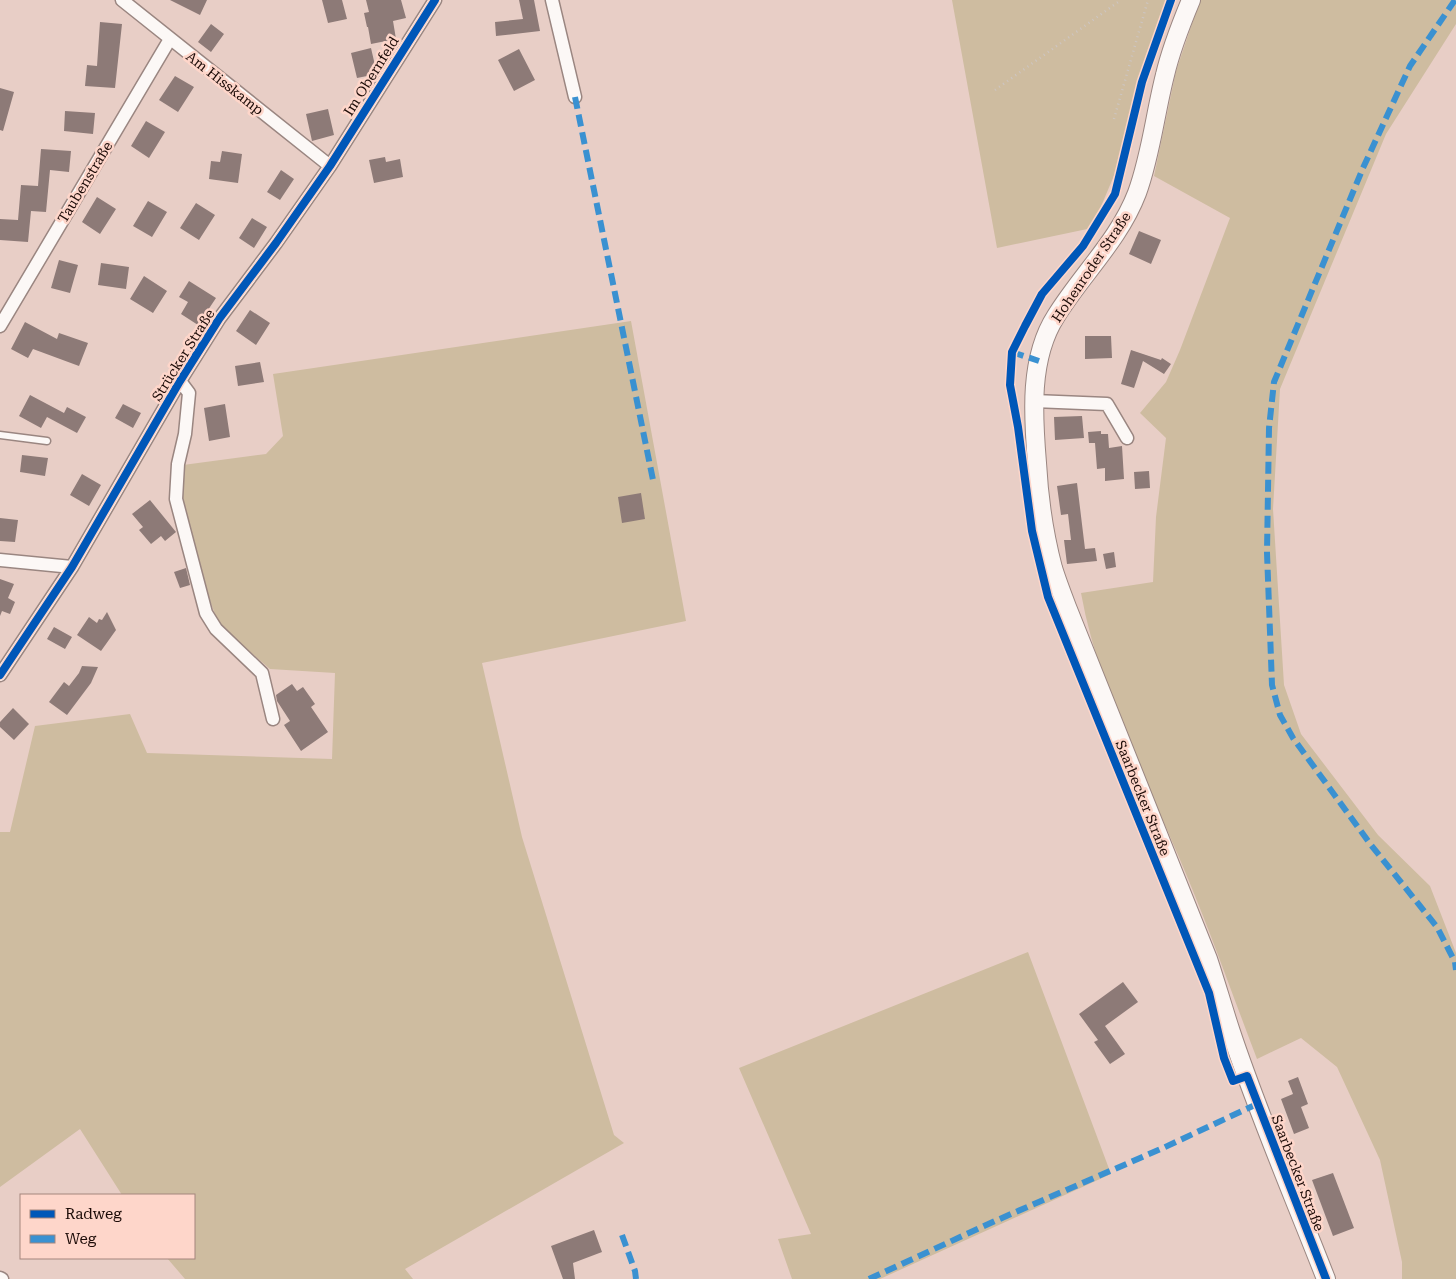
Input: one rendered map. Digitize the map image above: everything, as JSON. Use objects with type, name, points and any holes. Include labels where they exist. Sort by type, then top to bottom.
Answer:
[{"type":"main road","name":"Hohenroder Straße","points":[[1054,569],[1043,521],[1035,438],[1034,401],[1038,361],[1055,317],[1118,231],[1131,208],[1144,170],[1174,43],[1191,0]]},
{"type":"main road","name":"Saarbecker Straße","points":[[1054,569],[1067,607],[1208,959],[1219,989],[1230,1031],[1326,1279]]},
{"type":"street","name":"Am Hisskamp","points":[[122,0],[330,166]]},
{"type":"street","name":"Im Obernfeld","points":[[330,166],[435,0]]},
{"type":"street","points":[[552,0],[575,97]]},
{"type":"street","name":"Taubenstraße","points":[[0,326],[170,39]]},
{"type":"street","name":"Strücker Straße","points":[[0,675],[72,567],[180,381],[219,319],[276,243],[330,166]]},
{"type":"street","name":"Strücker Straße","points":[[180,381],[189,393],[185,434],[178,464],[176,499],[206,613],[216,629],[262,673],[273,719]]},
{"type":"street","points":[[1034,401],[1108,404],[1128,438]]},
{"type":"street","points":[[0,560],[72,567]]},
{"type":"lane","points":[[0,435],[46,442]]},
{"type":"path","points":[[995,90],[1121,0]]},
{"type":"path","points":[[1114,120],[1148,0]]},
{"type":"shaded area","points":[[952,0],[1166,0],[1139,81],[1118,166],[1092,228],[997,248]]},
{"type":"shaded area","points":[[1200,0],[1456,0],[1456,24],[1386,134],[1280,389],[1273,509],[1284,685],[1301,734],[1378,835],[1430,886],[1456,953],[1456,1279],[1402,1279],[1402,1262],[1380,1160],[1337,1067],[1301,1038],[1257,1059],[1199,906],[1109,693],[1088,627],[1081,593],[1153,582],[1156,517],[1166,438],[1140,413],[1166,382],[1230,218],[1154,176],[1176,71]]},
{"type":"shaded area","points":[[631,321],[686,621],[482,663],[522,837],[614,1135],[624,1143],[405,1269],[413,1279],[185,1279],[168,1259],[195,1259],[195,1194],[121,1194],[80,1129],[0,1187],[0,832],[10,832],[35,726],[130,714],[147,753],[332,759],[335,673],[270,669],[219,625],[209,598],[182,497],[183,465],[266,454],[283,436],[273,374]]},
{"type":"shaded area","points":[[1028,952],[1111,1174],[880,1279],[792,1279],[778,1239],[811,1234],[739,1068]]},
{"type":"building","points":[[170,0],[207,0],[200,15]]},
{"type":"building","points":[[322,0],[342,0],[347,19],[328,23]]},
{"type":"building","points":[[366,0],[401,0],[406,18],[393,21],[396,39],[371,44],[364,13],[369,12]]},
{"type":"building","points":[[519,0],[534,0],[540,31],[496,36],[495,22],[523,19]]},
{"type":"building","points":[[100,22],[122,24],[115,88],[85,86],[87,65],[97,66]]},
{"type":"building","points":[[211,24],[224,34],[211,52],[198,42]]},
{"type":"building","points":[[371,48],[377,74],[357,78],[351,53]]},
{"type":"building","points":[[519,49],[535,80],[514,91],[498,60]]},
{"type":"building","points":[[175,76],[194,87],[178,112],[159,100]]},
{"type":"building","points":[[0,88],[14,92],[3,131],[0,130]]},
{"type":"building","points":[[328,109],[334,135],[312,141],[306,114]]},
{"type":"building","points":[[65,111],[95,113],[93,134],[64,131]]},
{"type":"building","points":[[146,121],[165,132],[149,158],[131,146]]},
{"type":"building","points":[[41,149],[71,151],[69,172],[50,170],[46,212],[31,211],[28,242],[0,240],[0,219],[18,220],[21,185],[38,186]]},
{"type":"building","points":[[222,151],[242,154],[238,183],[209,179],[211,161],[220,162]]},
{"type":"building","points":[[385,157],[386,162],[400,159],[403,177],[374,183],[369,160]]},
{"type":"building","points":[[281,170],[294,179],[280,200],[267,192]]},
{"type":"building","points":[[97,197],[116,209],[100,234],[82,222]]},
{"type":"building","points":[[148,201],[167,212],[152,237],[133,226]]},
{"type":"building","points":[[196,203],[215,215],[199,240],[180,228]]},
{"type":"building","points":[[252,218],[267,227],[254,248],[239,238]]},
{"type":"building","points":[[1139,231],[1161,240],[1151,264],[1129,254]]},
{"type":"building","points":[[59,260],[78,265],[70,293],[51,288]]},
{"type":"building","points":[[101,263],[129,267],[126,289],[98,285]]},
{"type":"building","points":[[144,276],[167,291],[153,313],[130,299]]},
{"type":"building","points":[[189,281],[216,298],[198,325],[181,314],[188,302],[179,297]]},
{"type":"building","points":[[250,310],[270,323],[256,345],[236,331]]},
{"type":"building","points":[[25,322],[57,339],[59,333],[88,343],[79,366],[33,349],[28,358],[11,349]]},
{"type":"building","points":[[1085,336],[1111,336],[1112,358],[1085,359]]},
{"type":"building","points":[[1131,350],[1161,360],[1162,358],[1171,364],[1164,374],[1143,361],[1134,388],[1121,384]]},
{"type":"building","points":[[260,362],[264,382],[238,386],[235,366]]},
{"type":"building","points":[[30,395],[64,413],[67,407],[86,417],[77,433],[47,417],[41,428],[19,416]]},
{"type":"building","points":[[123,404],[141,413],[133,428],[115,418]]},
{"type":"building","points":[[225,404],[230,437],[209,441],[204,408]]},
{"type":"building","points":[[1082,416],[1084,438],[1055,440],[1054,417]]},
{"type":"building","points":[[1101,431],[1101,434],[1108,434],[1109,448],[1122,446],[1124,479],[1105,481],[1105,468],[1097,469],[1095,443],[1089,443],[1088,432]]},
{"type":"building","points":[[22,455],[48,458],[45,476],[20,472]]},
{"type":"building","points":[[1149,471],[1150,488],[1135,489],[1134,472]]},
{"type":"building","points":[[82,474],[101,485],[89,506],[70,495]]},
{"type":"building","points":[[1077,483],[1085,549],[1095,548],[1097,561],[1067,564],[1064,540],[1071,540],[1068,514],[1061,515],[1057,486]]},
{"type":"building","points":[[641,493],[645,519],[622,523],[618,497]]},
{"type":"building","points":[[150,500],[176,532],[165,541],[161,536],[151,544],[139,530],[143,527],[132,514]]},
{"type":"building","points":[[0,518],[18,520],[15,542],[0,541]]},
{"type":"building","points":[[1114,552],[1116,567],[1106,569],[1103,554]]},
{"type":"building","points":[[186,568],[190,585],[180,588],[174,572]]},
{"type":"building","points":[[0,579],[14,584],[8,598],[15,602],[10,614],[2,611],[0,616]]},
{"type":"building","points":[[107,612],[116,630],[101,651],[77,635],[89,617],[97,623],[99,619],[102,620]]},
{"type":"building","points":[[54,627],[72,637],[65,649],[47,639]]},
{"type":"building","points":[[82,666],[98,667],[91,683],[67,715],[49,702],[64,682],[69,686]]},
{"type":"building","points":[[292,684],[297,691],[303,687],[315,704],[311,707],[328,732],[301,751],[284,725],[290,721],[277,701],[276,695]]},
{"type":"building","points":[[13,708],[29,724],[14,740],[0,727],[0,722]]},
{"type":"building","points":[[1123,982],[1138,1002],[1105,1026],[1125,1054],[1110,1064],[1094,1042],[1098,1040],[1079,1014]]},
{"type":"building","points":[[1298,1077],[1308,1104],[1301,1107],[1309,1128],[1294,1134],[1281,1099],[1293,1094],[1288,1081]]},
{"type":"building","points":[[1333,1173],[1354,1228],[1333,1236],[1312,1180]]},
{"type":"building","points":[[594,1230],[602,1252],[573,1263],[575,1279],[563,1279],[551,1246]]},
{"type":"marked path","points":[[1455,0],[1410,66],[1363,168],[1274,382],[1269,428],[1267,553],[1272,685],[1280,715],[1293,738],[1371,845],[1437,927],[1455,962],[1456,970]]},
{"type":"marked path","points":[[575,97],[653,480]]},
{"type":"marked path","points":[[1012,352],[1039,361]]},
{"type":"marked path","points":[[869,1279],[1257,1104]]},
{"type":"marked path","points":[[622,1235],[636,1279]]},
{"type":"cycle path","points":[[0,675],[72,567],[180,381],[219,319],[276,243],[330,166],[435,0]]},
{"type":"cycle path","points":[[1171,0],[1142,82],[1115,194],[1083,246],[1042,294],[1012,352],[1010,385],[1018,427],[1032,531],[1048,597],[1209,993],[1224,1058],[1233,1081],[1247,1076],[1326,1279]]}]
